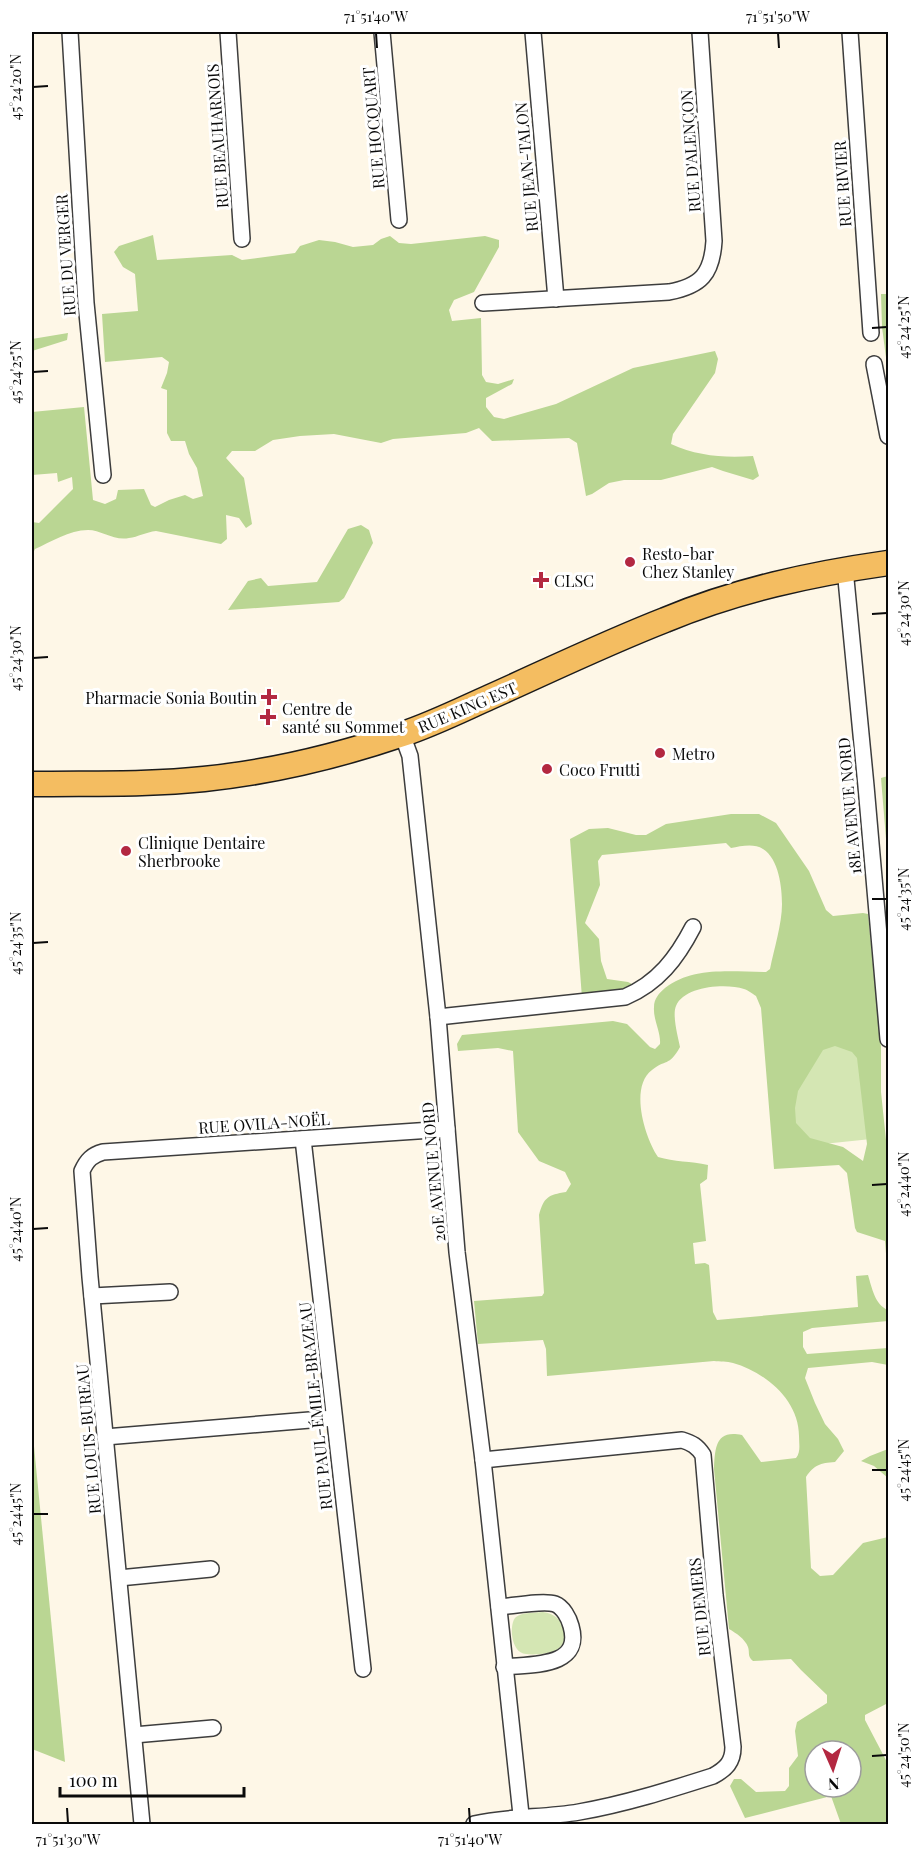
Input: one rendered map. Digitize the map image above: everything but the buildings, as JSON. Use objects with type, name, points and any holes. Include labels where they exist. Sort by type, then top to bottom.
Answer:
[{"type":"main road","name":"RUE KING EST","points":[[32,784],[158,782],[234,776],[310,762],[425,726],[674,616],[746,591],[845,569],[888,563]]},
{"type":"street","name":"RUE DU VERGER","points":[[70,32],[86,303],[103,475]]},
{"type":"street","name":"RUE BEAUHARNOIS","points":[[228,32],[242,239]]},
{"type":"street","name":"RUE HOCQUART","points":[[382,32],[399,220]]},
{"type":"street","name":"RUE JEAN-TALON","points":[[533,32],[556,299]]},
{"type":"street","name":"RUE D'ALENÇON","points":[[556,299],[669,292],[684,289],[697,283],[710,267],[714,241],[700,32]]},
{"type":"street","name":"RUE RIVIER","points":[[850,32],[871,333]]},
{"type":"street","points":[[483,303],[556,299]]},
{"type":"street","points":[[874,364],[888,436]]},
{"type":"street","name":"18E AVENUE NORD","points":[[845,569],[888,1039]]},
{"type":"street","name":"20E AVENUE NORD","points":[[402,734],[410,756],[438,1017],[457,1252],[483,1460],[521,1821]]},
{"type":"street","points":[[438,1017],[625,997],[638,992],[663,972],[693,927]]},
{"type":"street","name":"RUE OVILA-NOËL","points":[[86,1161],[93,1155],[103,1152],[447,1129]]},
{"type":"street","name":"RUE PAUL-ÉMILE-BRAZEAU","points":[[303,1139],[363,1669]]},
{"type":"street","name":"RUE LOUIS-BUREAU","points":[[86,1161],[82,1171],[82,1180],[142,1824]]},
{"type":"street","points":[[92,1296],[170,1292]]},
{"type":"street","points":[[105,1437],[334,1418]]},
{"type":"street","name":"RUE DEMERS","points":[[483,1460],[682,1440],[692,1443],[703,1455],[715,1595],[733,1756],[722,1771],[713,1776],[632,1801],[521,1821]]},
{"type":"street","points":[[119,1578],[211,1569]]},
{"type":"street","points":[[499,1608],[546,1603],[556,1605],[570,1620],[573,1632],[572,1645],[565,1656],[555,1662],[504,1667]]},
{"type":"street","points":[[134,1735],[213,1728]]},
{"type":"street","points":[[474,1824],[521,1821]]},
{"type":"green space","points":[[153,235],[157,260],[232,255],[242,260],[295,253],[300,246],[319,240],[353,247],[373,245],[390,236],[399,243],[411,244],[485,236],[499,240],[499,247],[474,292],[454,300],[449,310],[452,321],[481,318],[482,375],[486,382],[498,384],[514,379],[512,384],[486,398],[486,407],[494,417],[504,419],[556,404],[633,368],[715,351],[718,359],[715,373],[673,434],[671,444],[711,455],[753,456],[759,476],[753,480],[712,467],[661,480],[624,480],[609,483],[586,496],[577,443],[569,438],[492,441],[479,428],[466,433],[393,439],[381,443],[334,434],[300,436],[273,440],[255,451],[232,451],[226,458],[244,478],[252,524],[246,528],[239,518],[226,515],[227,539],[221,544],[156,531],[123,539],[88,530],[60,537],[35,549],[32,555],[32,522],[39,523],[73,489],[72,477],[58,482],[57,473],[32,475],[32,412],[84,407],[93,500],[105,504],[116,499],[118,490],[144,489],[151,505],[155,507],[185,495],[193,499],[203,496],[197,468],[185,441],[171,441],[167,433],[167,390],[161,388],[169,362],[162,357],[105,362],[102,314],[138,311],[135,274],[123,267],[114,252],[119,246]]},
{"type":"green space","points":[[881,294],[888,294],[888,373],[882,327]]},
{"type":"green space","points":[[68,333],[67,340],[32,351],[32,339]]},
{"type":"green space","points":[[361,525],[369,530],[373,543],[344,598],[339,602],[228,610],[248,581],[261,578],[268,586],[317,582],[348,529]]},
{"type":"green space","points":[[888,776],[888,843],[881,778]]},
{"type":"green space","points":[[731,814],[759,814],[776,823],[809,871],[826,910],[833,916],[868,914],[881,1046],[881,1092],[888,1159],[888,1279],[885,1241],[857,1232],[847,1173],[839,1165],[774,1169],[761,1008],[756,996],[744,989],[717,986],[696,990],[680,999],[675,1015],[680,1047],[673,1057],[652,1070],[645,1078],[640,1100],[644,1126],[658,1157],[708,1165],[707,1179],[700,1184],[706,1241],[693,1243],[695,1264],[709,1265],[713,1312],[717,1320],[858,1307],[856,1276],[868,1275],[877,1300],[888,1310],[888,1321],[812,1328],[803,1332],[803,1347],[807,1354],[888,1348],[888,1365],[872,1362],[808,1368],[805,1378],[825,1424],[838,1439],[844,1451],[835,1462],[818,1465],[806,1477],[811,1568],[820,1576],[833,1575],[863,1543],[888,1537],[888,1703],[865,1715],[865,1720],[888,1764],[888,1824],[841,1824],[832,1799],[863,1799],[863,1739],[803,1739],[803,1799],[819,1799],[745,1818],[730,1786],[734,1779],[741,1779],[756,1792],[785,1791],[789,1786],[789,1768],[798,1756],[795,1731],[797,1722],[827,1703],[827,1695],[791,1659],[753,1661],[745,1641],[729,1629],[714,1469],[716,1448],[718,1442],[726,1435],[742,1435],[761,1462],[796,1458],[799,1453],[799,1436],[797,1423],[787,1399],[757,1373],[731,1362],[714,1361],[547,1376],[546,1349],[543,1340],[478,1344],[474,1301],[542,1296],[544,1293],[539,1215],[548,1198],[566,1192],[571,1184],[565,1172],[539,1161],[518,1132],[513,1051],[498,1048],[458,1051],[457,1044],[462,1035],[613,1021],[627,1024],[650,1047],[655,1049],[660,1044],[660,1039],[654,1004],[657,996],[665,988],[676,981],[700,973],[766,972],[770,969],[781,920],[782,897],[776,867],[763,849],[752,846],[731,848],[726,843],[602,855],[598,861],[600,885],[585,923],[599,939],[601,961],[607,979],[634,985],[632,990],[582,998],[570,839],[589,829],[608,828],[636,835],[646,835],[666,824]],"holes":[[[835,1046],[852,1052],[857,1058],[867,1144],[863,1161],[843,1147],[810,1138],[796,1123],[795,1108],[798,1091],[823,1050]]]},
{"type":"green space","points":[[865,974],[881,1138],[794,1147],[782,978]]},
{"type":"green space","points":[[32,1426],[65,1762],[32,1749]]},
{"type":"green space","points":[[888,1449],[888,1478],[874,1466],[861,1461],[870,1456]]},
{"type":"green space","points":[[543,1612],[551,1614],[562,1623],[566,1636],[564,1642],[560,1647],[548,1653],[526,1654],[521,1652],[512,1637],[514,1620],[522,1614]]},
{"type":"place","name":"Resto-bar Chez Stanley","points":[[630,562]]},
{"type":"place","name":"CLSC","points":[[541,580]]},
{"type":"place","name":"Pharmacie Sonia Boutin","points":[[269,697]]},
{"type":"place","name":"Centre de santé su Sommet","points":[[268,717]]},
{"type":"place","name":"Metro","points":[[660,753]]},
{"type":"place","name":"Coco Frutti","points":[[547,769]]},
{"type":"place","name":"Clinique Dentaire Sherbrooke","points":[[126,851]]}]
